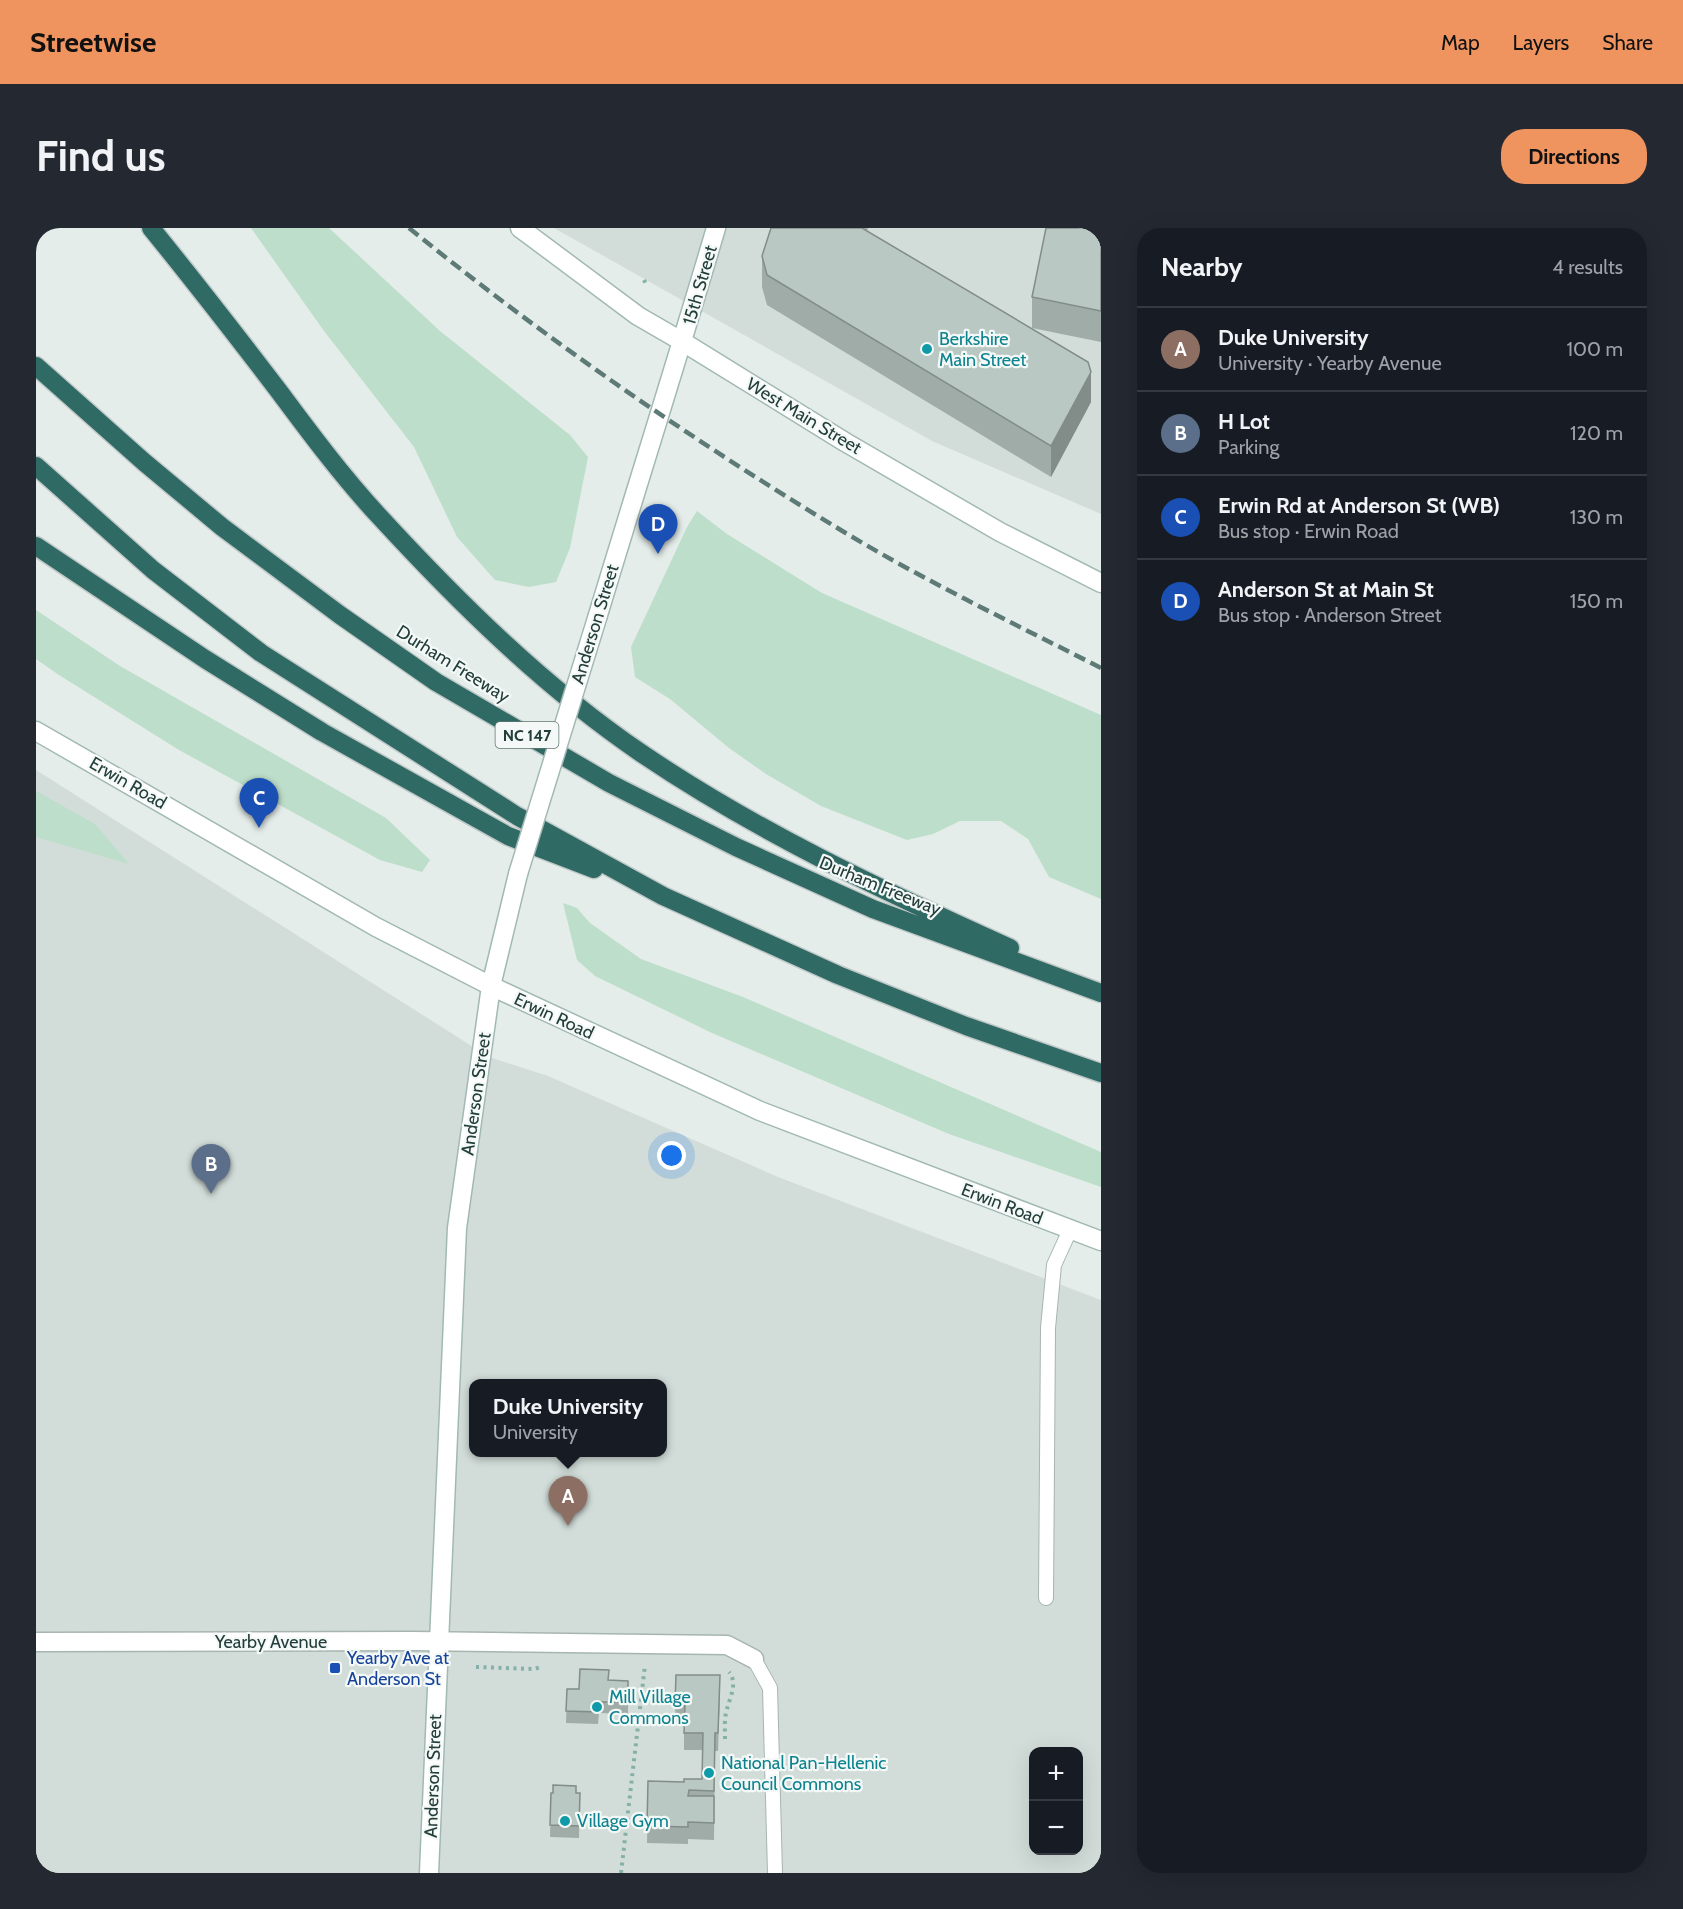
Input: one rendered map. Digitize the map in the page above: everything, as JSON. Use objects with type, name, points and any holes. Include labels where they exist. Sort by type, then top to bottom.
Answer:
[{"type":"highway","points":[[151,228],[324,451],[376,513],[474,615],[545,679],[640,752],[692,786],[772,832],[892,895],[1041,962],[1094,990]]},
{"type":"highway","name":"Durham Freeway","points":[[36,366],[144,462],[222,527],[340,615],[447,688],[609,783],[747,852],[873,909],[1094,990]]},
{"type":"highway","points":[[36,466],[153,570],[261,653],[517,816],[663,896]]},
{"type":"highway","points":[[36,546],[205,659],[313,726],[508,836],[663,896],[848,979],[966,1026],[1101,1073]]},
{"type":"street","name":"West Main Street","points":[[519,228],[638,316],[845,442],[1000,532],[1101,583]]},
{"type":"street","name":"15th Street","points":[[683,342],[716,228]]},
{"type":"street","name":"Anderson Street","points":[[429,1873],[457,1228],[490,986],[518,874],[683,342]]},
{"type":"street","name":"Erwin Road","points":[[36,731],[376,927],[490,986],[760,1111],[1101,1241]]},
{"type":"street","name":"Yearby Avenue","points":[[36,1642],[727,1645],[754,1659]]},
{"type":"lane","points":[[1046,1598],[1048,1328],[1054,1265],[1070,1230]]},
{"type":"lane","points":[[754,1659],[770,1688],[775,1873]]},
{"type":"path","points":[[621,1873],[646,1659]]},
{"type":"path","points":[[724,1739],[727,1709],[732,1698],[733,1684],[732,1676],[726,1669]]},
{"type":"shaded area","points":[[554,228],[1101,228],[1101,514],[932,441]]},
{"type":"shaded area","points":[[36,770],[489,1057],[548,1076],[778,1177],[1101,1300],[1101,1873],[36,1873]]},
{"type":"green space","points":[[251,228],[329,228],[440,331],[570,435],[588,457],[570,548],[556,582],[529,587],[495,580],[457,537],[414,447],[324,331]]},
{"type":"green space","points":[[697,511],[727,534],[822,593],[1101,715],[1101,899],[1049,877],[1028,839],[1001,821],[960,821],[933,834],[907,840],[821,806],[766,774],[729,748],[670,699],[635,677],[631,647],[687,527]]},
{"type":"green space","points":[[36,610],[120,666],[386,818],[430,860],[422,872],[380,860],[179,750],[59,675],[36,659]]},
{"type":"green space","points":[[36,791],[95,824],[129,864],[36,837]]},
{"type":"green space","points":[[563,903],[577,908],[590,923],[641,959],[743,997],[1101,1152],[1101,1187],[949,1134],[712,1033],[595,976],[577,960]]},
{"type":"building","name":"Berkshire Main Street","points":[[771,228],[862,228],[1088,362],[1091,372],[1051,446],[767,275],[762,256]]},
{"type":"building","name":"Berkshire Main Street","points":[[1046,228],[1101,228],[1101,311],[1032,297]]},
{"type":"building","points":[[580,1669],[609,1670],[608,1680],[628,1681],[628,1702],[599,1702],[598,1712],[566,1711],[567,1689],[579,1689]]},
{"type":"building","name":"National Pan-Hellenic Council Commons","points":[[676,1675],[720,1675],[718,1733],[715,1733],[714,1791],[689,1790],[688,1796],[714,1796],[714,1823],[688,1822],[688,1827],[647,1826],[648,1781],[684,1782],[684,1779],[702,1779],[703,1733],[684,1733],[685,1705],[675,1705]]},
{"type":"building","name":"Village Gym","points":[[553,1785],[576,1786],[576,1793],[580,1793],[579,1826],[550,1825]]},
{"type":"railway","points":[[409,228],[514,310],[621,388],[787,497],[907,568],[1101,668]]},
{"type":"place","name":"Berkshire Main Street","points":[[927,349]]},
{"type":"place","name":"Anderson St at Main St","points":[[658,554]]},
{"type":"place","name":"Erwin Rd at Anderson St (WB)","points":[[259,828]]},
{"type":"place","name":"H Lot","points":[[211,1194]]},
{"type":"place","name":"Duke University","points":[[568,1526]]},
{"type":"place","name":"Yearby Ave at Anderson St","points":[[335,1668]]},
{"type":"place","name":"Mill Village Commons","points":[[597,1707]]},
{"type":"place","name":"National Pan-Hellenic Council Commons","points":[[709,1773]]},
{"type":"place","name":"Village Gym","points":[[565,1821]]}]
